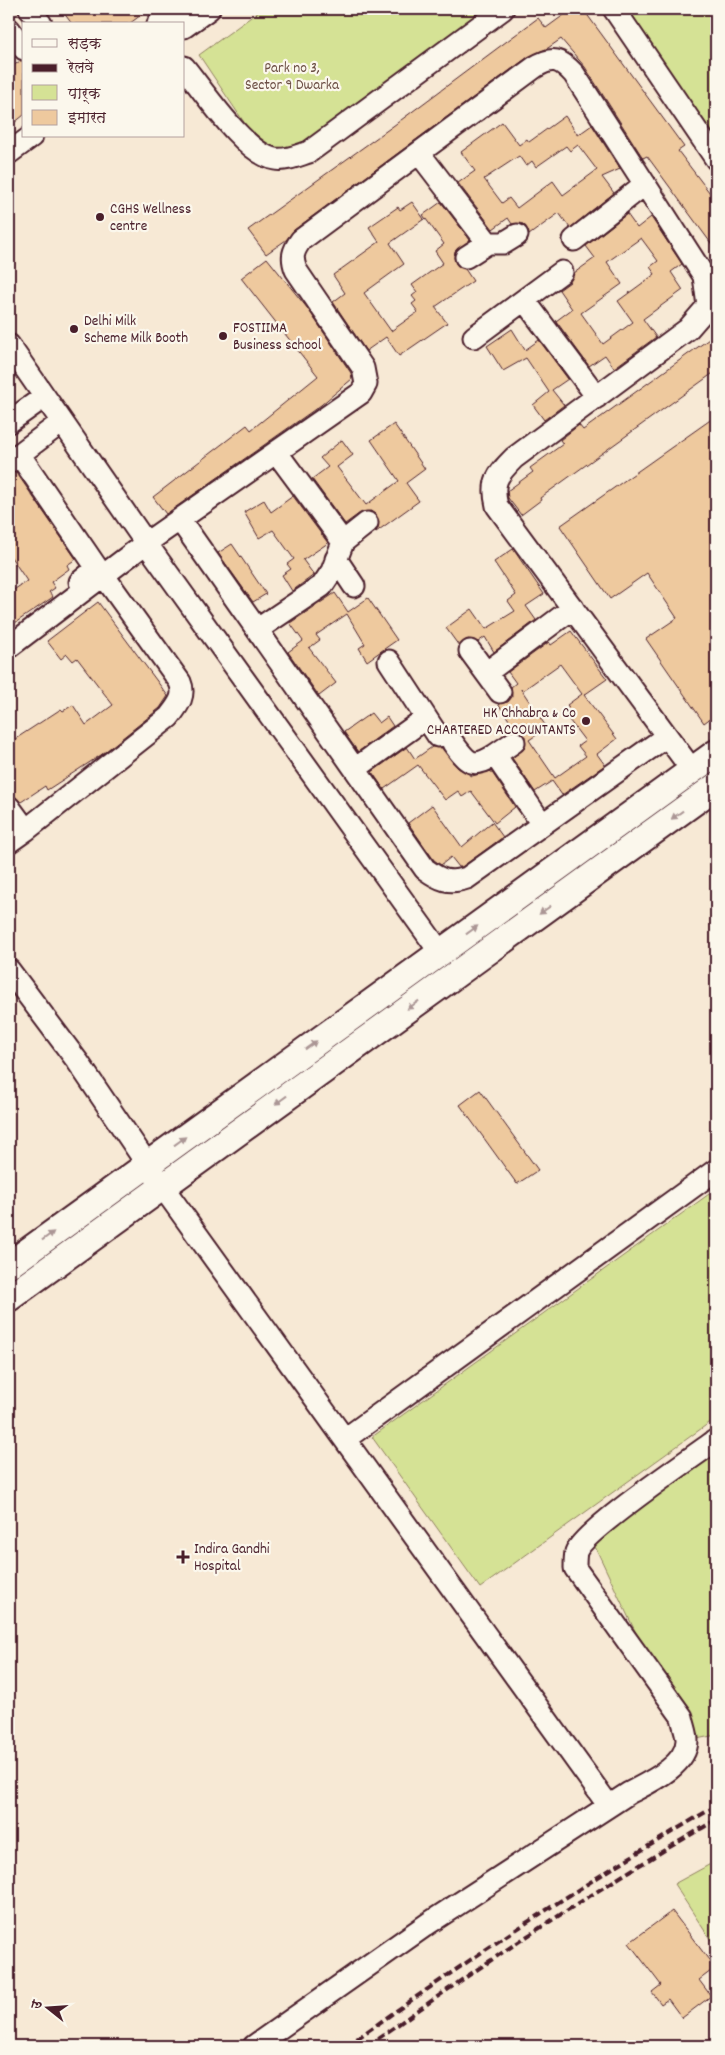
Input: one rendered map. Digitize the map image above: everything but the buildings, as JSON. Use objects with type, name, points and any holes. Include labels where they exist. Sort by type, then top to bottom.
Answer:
[{"type":"street","points":[[30,9],[40,22]]},
{"type":"street","points":[[161,22],[172,13],[173,9]]},
{"type":"street","points":[[185,26],[209,9]]},
{"type":"street","points":[[185,68],[236,131],[255,149],[275,159],[291,157],[309,152],[503,9]]},
{"type":"street","points":[[614,9],[716,159]]},
{"type":"street","points":[[9,29],[22,46]]},
{"type":"street","points":[[9,647],[146,544],[361,394],[366,384],[363,368],[296,270],[292,260],[294,249],[301,240],[536,67],[547,60],[555,59],[574,74],[704,276],[708,306],[688,329],[514,458],[500,471],[492,489],[497,506],[692,770]]},
{"type":"street","points":[[9,137],[22,127]]},
{"type":"street","points":[[9,153],[29,138]]},
{"type":"street","points":[[419,153],[488,243]]},
{"type":"street","points":[[574,240],[645,184]]},
{"type":"street","points":[[466,257],[488,243],[504,243],[517,235]]},
{"type":"street","points":[[474,337],[562,272]]},
{"type":"street","points":[[525,301],[597,397]]},
{"type":"street","points":[[9,345],[146,544],[440,952]]},
{"type":"street","points":[[9,422],[44,397]]},
{"type":"street","points":[[9,634],[97,568],[14,458],[62,422]]},
{"type":"street","points":[[277,453],[340,550],[354,586]]},
{"type":"street","points":[[180,520],[425,870],[439,880],[454,882],[467,878],[667,736]]},
{"type":"street","points":[[258,629],[322,586],[340,550],[367,523]]},
{"type":"street","points":[[9,842],[169,717],[182,696],[183,690],[180,682],[104,576]]},
{"type":"street","points":[[486,673],[573,608]]},
{"type":"street","points":[[470,652],[500,692]]},
{"type":"street","points":[[389,661],[426,718],[466,760],[472,763],[485,762],[514,742]]},
{"type":"street","points":[[355,769],[426,718]]},
{"type":"street","points":[[9,1265],[716,753]]},
{"type":"street","points":[[495,755],[542,824]]},
{"type":"street","points":[[9,1298],[716,786]]},
{"type":"street","points":[[9,806],[26,830]]},
{"type":"street","points":[[9,970],[78,1062],[162,1186],[609,1806]]},
{"type":"street","points":[[345,1439],[716,1170]]},
{"type":"street","points":[[254,2046],[429,1923],[609,1806],[660,1776],[683,1757],[687,1741],[682,1717],[575,1568],[576,1552],[590,1536],[621,1510],[716,1440]]},
{"type":"green space","name":"Park no 3, Sector 9 Dwarka","points":[[262,9],[500,9],[276,170],[199,55]]},
{"type":"green space","points":[[620,9],[716,9],[716,143]]},
{"type":"green space","points":[[716,1189],[716,1418],[480,1588],[372,1437]]},
{"type":"green space","points":[[716,1443],[716,1735],[687,1741],[590,1536]]},
{"type":"green space","points":[[716,1861],[716,1948],[674,1884]]},
{"type":"railway","points":[[347,2046],[528,1921],[716,1806]]},
{"type":"railway","points":[[368,2046],[453,1986],[539,1929],[627,1873],[716,1820]]},
{"type":"place","name":"CGHS Wellness centre","points":[[100,217]]},
{"type":"place","name":"Delhi Milk Scheme Milk Booth","points":[[74,329]]},
{"type":"place","name":"FOSTIIMA Business school","points":[[223,336]]},
{"type":"place","name":"HK Chhabra & Co CHARTERED ACCOUNTANTS","points":[[586,721]]},
{"type":"place","name":"Indira Gandhi Hospital","points":[[183,1557]]}]
